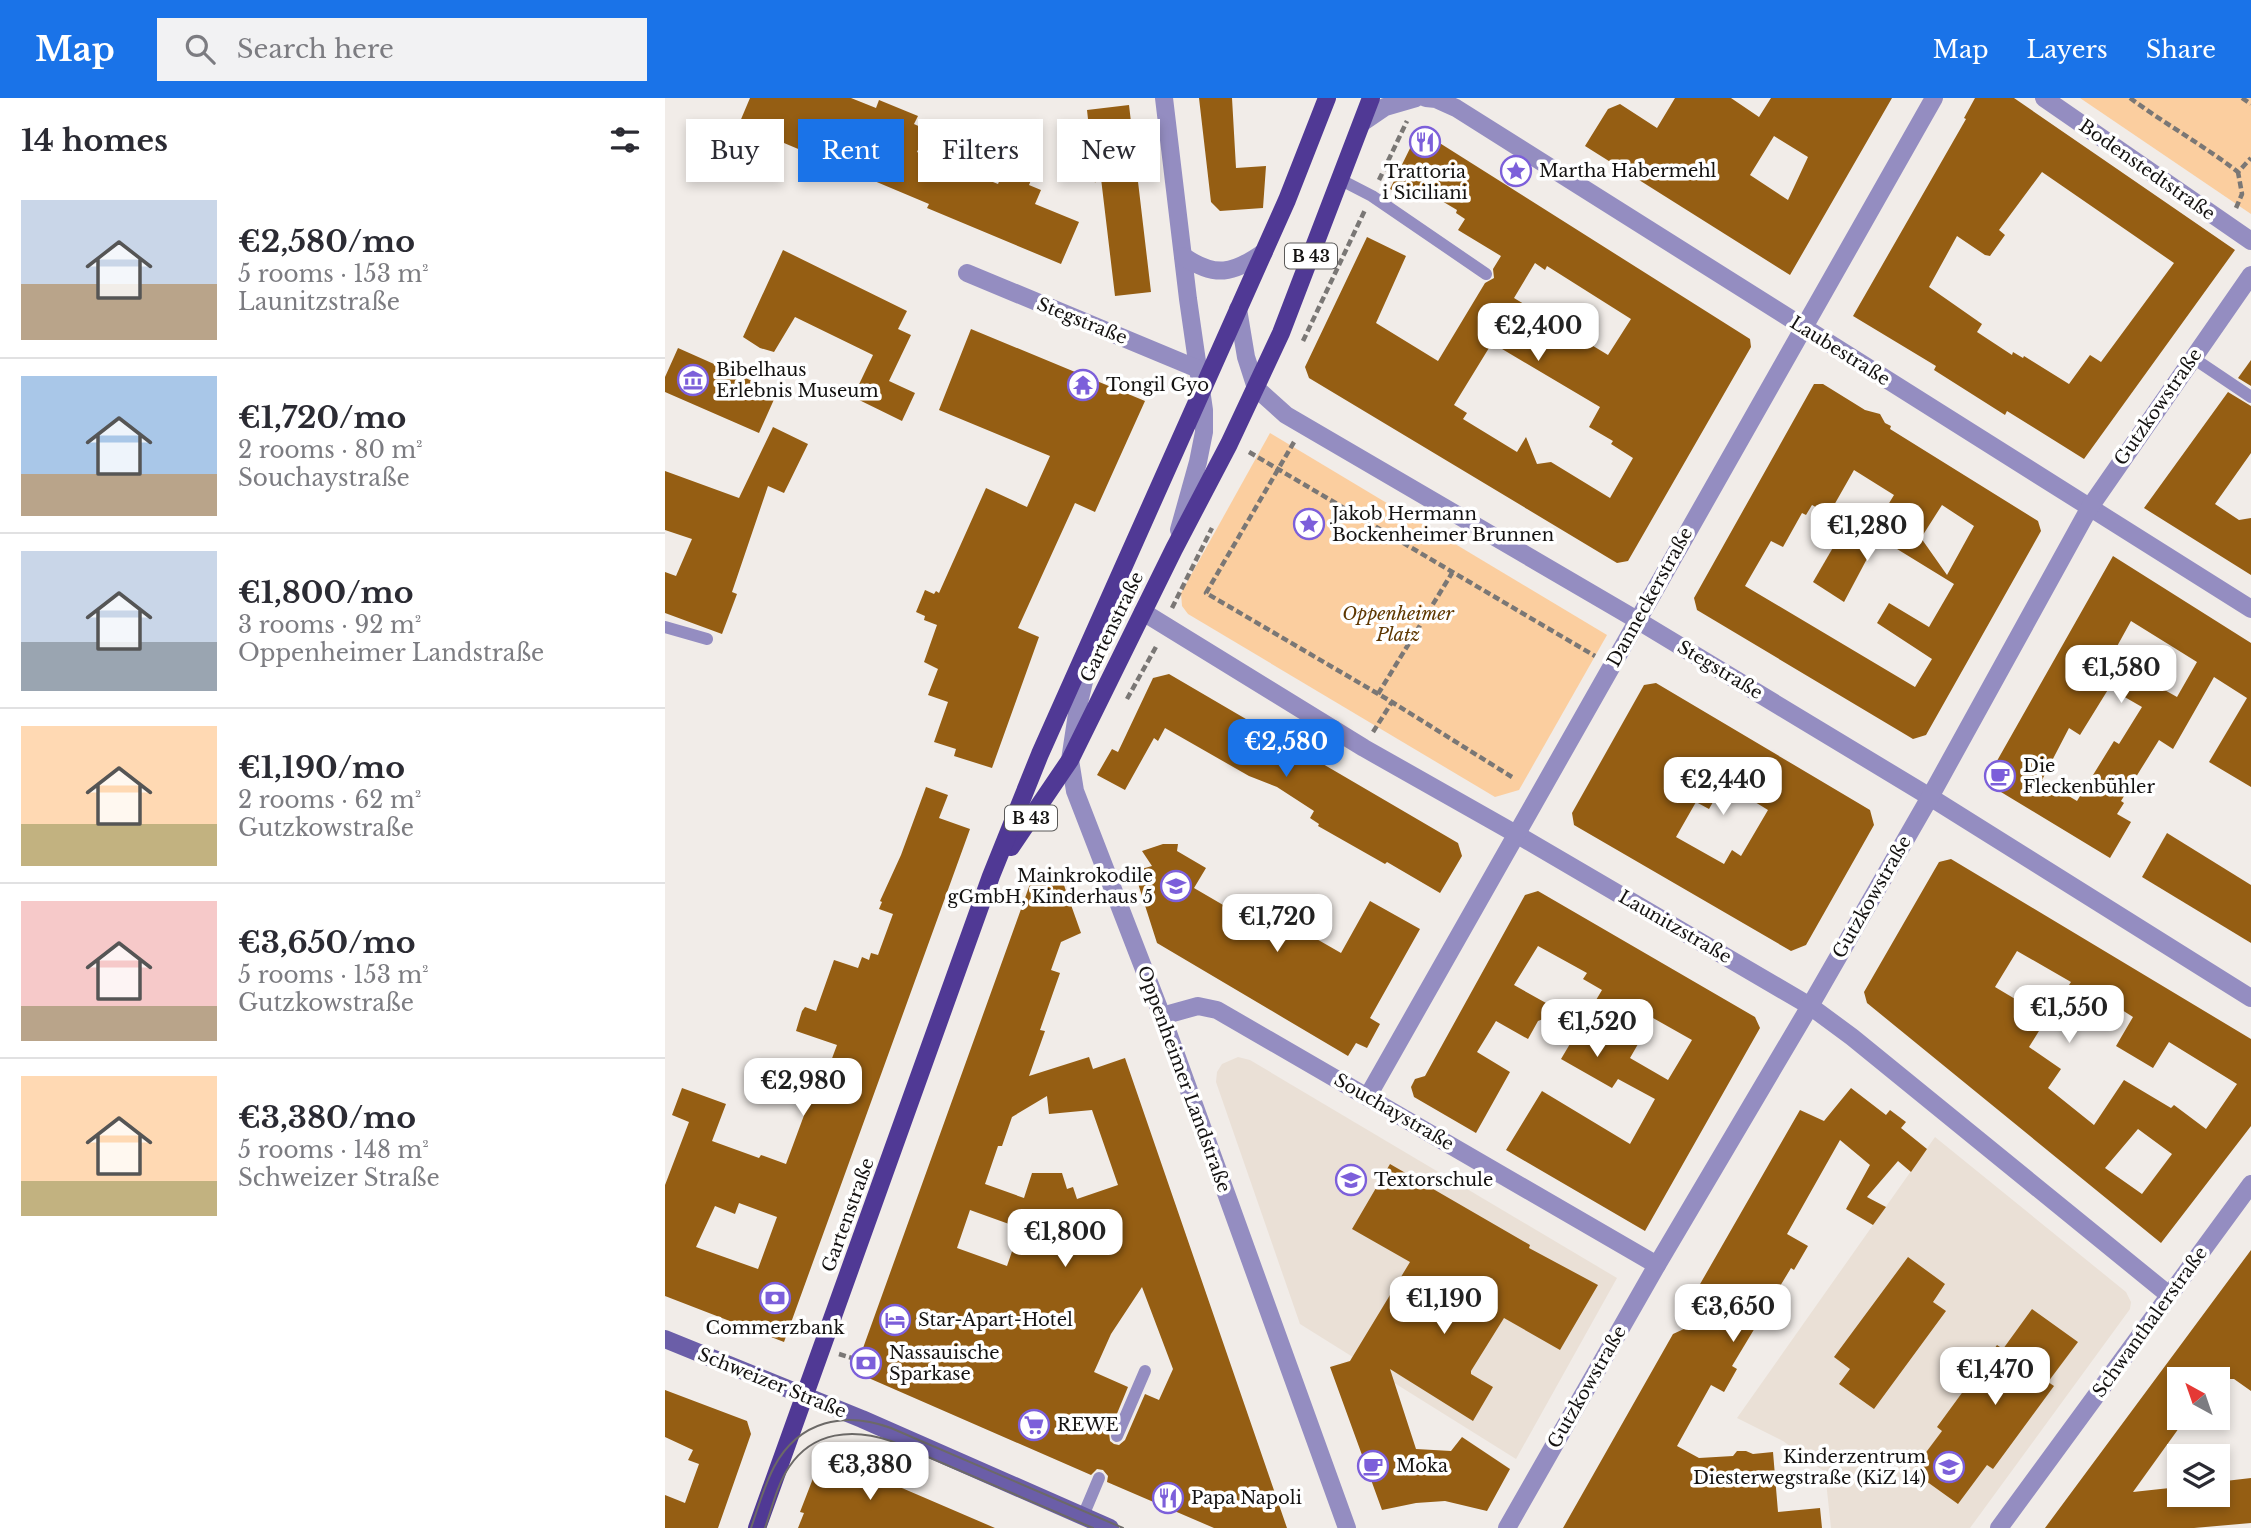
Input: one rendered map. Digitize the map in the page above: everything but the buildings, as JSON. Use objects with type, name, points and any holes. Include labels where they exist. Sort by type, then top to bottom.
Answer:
[{"type":"main road","name":"Gartenstraße","points":[[757,1528],[991,876],[1040,754],[1287,200],[1327,98]]},
{"type":"main road","name":"B 43","points":[[1256,388],[1281,333],[1371,98]]},
{"type":"main road","name":"Gartenstraße","points":[[991,876],[1070,760],[1256,388]]},
{"type":"street","points":[[1164,98],[1202,389],[1204,432],[1174,549]]},
{"type":"street","points":[[1363,122],[1385,107],[1416,98]]},
{"type":"street","name":"Laubestraße","points":[[1426,98],[1455,103],[1802,327],[2251,609]]},
{"type":"street","name":"Danneckerstraße","points":[[1367,1096],[1934,98]]},
{"type":"street","name":"Bodenstedtstraße","points":[[2044,98],[2251,241]]},
{"type":"street","points":[[1183,256],[1199,267],[1215,272],[1245,265],[1264,252]]},
{"type":"street","name":"Stegstraße","points":[[967,273],[1198,369]]},
{"type":"street","name":"Gutzkowstraße","points":[[1507,1528],[1930,797],[2090,507],[2251,275]]},
{"type":"street","points":[[1238,309],[1246,357],[1256,388]]},
{"type":"street","name":"Stegstraße","points":[[1256,388],[1304,427],[1637,621],[1930,797],[2251,998]]},
{"type":"street","name":"Launitzstraße","points":[[1143,612],[1364,748],[1810,1006],[1863,1045],[2169,1295]]},
{"type":"street","name":"Oppenheimer Landstraße","points":[[1098,625],[1078,707],[1070,760],[1075,791],[1162,1016],[1347,1528]]},
{"type":"street","name":"Souchaystraße","points":[[1162,1016],[1198,1006],[1217,1010],[1657,1265]]},
{"type":"street","name":"Schwanthalerstraße","points":[[1999,1528],[2251,1184]]},
{"type":"street","name":"Schweizer Straße","points":[[665,1339],[805,1395],[1110,1528]]},
{"type":"lane","points":[[1341,180],[1372,195],[1486,274]]},
{"type":"lane","points":[[2193,358],[2251,397]]},
{"type":"lane","points":[[665,627],[707,639]]},
{"type":"lane","points":[[1117,1437],[1145,1371]]},
{"type":"lane","points":[[1083,1516],[1099,1478]]},
{"type":"path","points":[[2130,98],[2238,172],[2242,194],[2228,226]]},
{"type":"path","points":[[2242,98],[2251,104]]},
{"type":"path","points":[[2238,172],[2251,158]]},
{"type":"path","points":[[1304,427],[1206,593],[1392,702],[1512,777]]},
{"type":"path","points":[[1249,452],[1611,666]]},
{"type":"path","points":[[1378,694],[1452,573]]},
{"type":"path","points":[[1364,748],[1392,702]]},
{"type":"path","points":[[904,1474],[867,1459],[862,1453],[870,1452],[907,1467]]},
{"type":"shaded area","name":"Textorschule","points":[[1238,1057],[1250,1060],[1617,1278],[1516,1459],[1300,1324],[1216,1082],[1217,1072],[1222,1064]]},
{"type":"shaded area","points":[[1935,1137],[2126,1292],[2131,1302],[2130,1309],[1970,1528],[1831,1528],[1825,1472],[1783,1441],[1737,1418]]},
{"type":"green space","points":[[2080,98],[2251,98],[2251,214]]},
{"type":"green space","name":"Oppenheimer Platz","points":[[1270,433],[1607,635],[1519,790],[1495,797],[1188,614],[1182,606],[1181,593]]},
{"type":"tram line","points":[[751,1528],[764,1489],[784,1451],[810,1430],[840,1420],[857,1420],[891,1428],[1123,1528]]},
{"type":"tram line","points":[[765,1528],[781,1481],[799,1455],[822,1440],[848,1434],[891,1441],[1093,1528]]},
{"type":"place","name":"Trattoria i Siciliani","points":[[1425,142]]},
{"type":"place","name":"Martha Habermehl","points":[[1516,171]]},
{"type":"place","name":"Bibelhaus Erlebnis Museum","points":[[693,380]]},
{"type":"place","name":"Tongil Gyo","points":[[1083,385]]},
{"type":"place","name":"Jakob Hermann Bockenheimer Brunnen","points":[[1309,524]]},
{"type":"place","name":"Die Fleckenbühler","points":[[2000,776]]},
{"type":"place","name":"Mainkrokodile gGmbH, Kinderhaus 5","points":[[1176,886]]},
{"type":"place","name":"Textorschule","points":[[1351,1180]]},
{"type":"place","name":"Commerzbank","points":[[775,1298]]},
{"type":"place","name":"Star-Apart-Hotel","points":[[895,1320]]},
{"type":"place","name":"Nassauische Sparkase","points":[[866,1363]]},
{"type":"place","name":"REWE","points":[[1034,1425]]},
{"type":"place","name":"Moka","points":[[1373,1466]]},
{"type":"place","name":"Kinderzentrum Diesterwegstraße (KiZ 14)","points":[[1949,1467]]},
{"type":"place","name":"Papa Napoli","points":[[1168,1498]]}]
